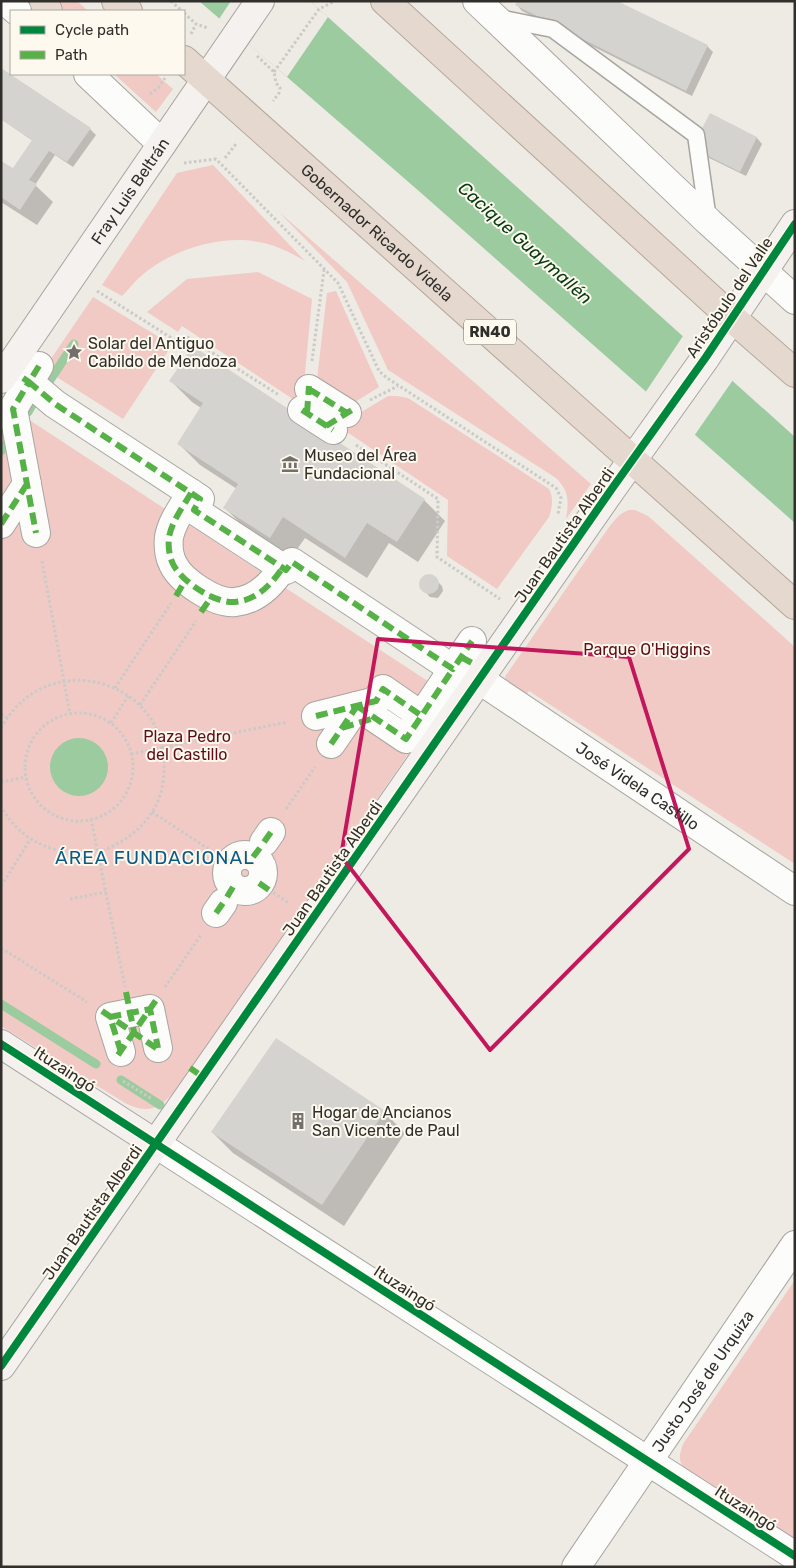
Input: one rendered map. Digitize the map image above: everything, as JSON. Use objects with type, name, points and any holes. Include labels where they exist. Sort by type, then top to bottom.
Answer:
[{"type":"highway","points":[[116,1],[127,10]]},
{"type":"highway","points":[[385,1],[732,318],[795,373]]},
{"type":"highway","name":"Gobernador Ricardo Videla","points":[[185,61],[795,605]]},
{"type":"street","points":[[5,1],[16,10]]},
{"type":"street","name":"Fray Luis Beltrán","points":[[17,372],[169,154],[206,79],[226,32],[260,2]]},
{"type":"street","points":[[486,10],[709,222],[795,300]]},
{"type":"street","points":[[89,75],[169,154]]},
{"type":"street","name":"Aristóbulo del Valle","points":[[686,385],[795,224]]},
{"type":"street","points":[[17,372],[13,409],[36,533]]},
{"type":"street","points":[[17,372],[55,404],[191,493],[200,499],[194,510],[283,567],[269,585],[258,594],[235,602],[224,601],[207,604],[198,589],[181,588],[178,572],[172,562],[169,550],[169,537],[191,493]]},
{"type":"street","name":"Juan Bautista Alberdi","points":[[1,1366],[156,1144],[468,662],[633,459],[686,385]]},
{"type":"street","points":[[1,524],[27,484]]},
{"type":"street","name":"José Videla Castillo","points":[[283,567],[286,570],[292,562],[468,662],[795,891]]},
{"type":"street","points":[[316,716],[351,724],[376,701],[383,690],[422,716],[468,662]]},
{"type":"street","points":[[126,1025],[160,1050]]},
{"type":"street","name":"Ituzaingó","points":[[1,1044],[795,1556]]},
{"type":"street","name":"Justo José de Urquiza","points":[[576,1567],[795,1245]]},
{"type":"lane","points":[[486,10],[554,29],[696,135],[709,222]]},
{"type":"path","points":[[171,1],[181,10]]},
{"type":"path","points":[[275,70],[319,9],[335,1]]},
{"type":"path","points":[[185,14],[196,24],[226,32]]},
{"type":"path","points":[[169,154],[216,159],[338,284],[379,371],[386,378],[556,488],[561,498],[560,508],[555,521]]},
{"type":"path","points":[[323,409],[324,270]]},
{"type":"path","points":[[92,288],[181,344],[186,336],[323,409],[438,499],[437,557],[500,599]]},
{"type":"path","points":[[323,409],[398,385]]},
{"type":"path","points":[[36,533],[70,714]]},
{"type":"path","points":[[115,688],[181,588]]},
{"type":"path","points":[[468,662],[505,592]]},
{"type":"path","points":[[140,705],[207,604]]},
{"type":"path","points":[[1,728],[18,704],[33,693],[64,682],[82,680],[99,682],[115,688],[140,705],[154,725],[163,748],[165,761],[162,787],[158,800],[142,826],[115,846],[97,851],[81,853],[63,852],[30,840],[17,828],[1,806]]},
{"type":"path","points":[[111,723],[128,696]]},
{"type":"path","points":[[86,713],[111,723],[124,737],[130,748],[133,761],[129,787],[114,808],[103,815],[78,821],[65,819],[53,814],[43,806],[34,797],[26,777],[26,758],[33,738],[47,723],[70,714],[86,713]]},
{"type":"path","points":[[1,714],[7,718]]},
{"type":"path","points":[[131,754],[316,716]]},
{"type":"path","points":[[126,1025],[244,873],[351,724]]},
{"type":"path","points":[[1,782],[26,777]]},
{"type":"path","points":[[152,812],[292,905]]},
{"type":"path","points":[[91,819],[106,892],[126,1025],[154,1100]]},
{"type":"path","points":[[1,886],[30,840]]},
{"type":"path","points":[[70,899],[106,892]]},
{"type":"path","points":[[1,948],[126,1025]]},
{"type":"highlighted area","points":[[378,639],[629,657],[689,849],[490,1050],[341,856]]},
{"type":"green space","points":[[32,1],[77,1],[87,10],[42,10]]},
{"type":"green space","points":[[115,75],[157,75],[173,89],[156,112]]},
{"type":"green space","points":[[213,165],[305,261],[271,245],[245,240],[231,240],[202,245],[174,255],[142,275],[122,296],[102,285],[177,173]]},
{"type":"green space","points":[[279,212],[591,484],[566,519],[568,507],[566,492],[556,478],[388,370],[347,282]]},
{"type":"green space","points":[[258,272],[312,299],[302,405],[182,326],[178,332],[147,312],[187,279]]},
{"type":"green space","points":[[336,291],[379,387],[347,407],[316,388],[327,293]]},
{"type":"green space","points":[[93,297],[172,345],[123,419],[44,369]]},
{"type":"green space","points":[[388,396],[408,398],[549,489],[552,503],[549,517],[497,589],[447,556],[448,500],[338,426]]},
{"type":"green space","name":"Plaza Pedro del Castillo","points":[[5,404],[449,695],[174,1092],[163,1103],[152,1108],[140,1108],[125,1103],[1,1026],[1,409]]},
{"type":"green space","name":"Parque O'Higgins","points":[[629,510],[635,510],[648,516],[795,647],[795,864],[529,691],[522,700],[503,683],[506,675],[607,530],[619,516]]},
{"type":"green space","points":[[795,1280],[795,1540],[685,1469],[680,1457],[683,1444]]},
{"type":"water","name":"Cacique Guaymallén","points":[[199,1],[310,1],[795,437],[795,523],[420,192]]},
{"type":"water","points":[[79,738],[95,743],[103,751],[108,767],[103,783],[95,791],[79,796],[63,791],[55,783],[50,767],[55,751],[63,743]]},
{"type":"pier","points":[[231,1],[310,1],[328,17],[287,77],[219,19]]},
{"type":"pier","points":[[683,336],[733,380],[694,436],[645,393]]},
{"type":"building","points":[[517,1],[617,1],[708,45],[686,91],[515,5]]},
{"type":"building","points":[[1,68],[91,128],[67,162],[49,151],[29,180],[37,184],[20,210],[1,197],[1,161],[13,168],[32,140],[1,119]]},
{"type":"building","points":[[710,113],[757,137],[740,172],[692,148]]},
{"type":"building","name":"Museo del Área Fundacional","points":[[193,346],[425,499],[397,542],[367,523],[345,558],[283,517],[270,538],[223,508],[238,484],[177,444],[203,403],[169,381]]},
{"type":"building","points":[[429,574],[436,577],[439,584],[436,591],[429,594],[422,591],[419,584],[422,577]]},
{"type":"building","name":"Hogar de Ancianos San Vicente de Paul","points":[[276,1038],[385,1111],[322,1205],[211,1132]]},
{"type":"waterway","points":[[50,380],[74,344]]},
{"type":"waterway","points":[[28,412],[32,405]]},
{"type":"waterway","points":[[1,451],[7,443]]},
{"type":"waterway","points":[[1,1004],[96,1064]]},
{"type":"waterway","points":[[121,1080],[160,1105]]},
{"type":"marked path","points":[[39,366],[29,382],[55,404],[200,499],[194,510],[286,570],[292,562],[453,669],[472,641]]},
{"type":"marked path","points":[[23,378],[29,382],[13,409],[36,533]]},
{"type":"marked path","points":[[307,413],[309,386]]},
{"type":"marked path","points":[[309,389],[347,413]]},
{"type":"marked path","points":[[302,410],[333,430]]},
{"type":"marked path","points":[[326,426],[352,410]]},
{"type":"marked path","points":[[1,524],[27,484]]},
{"type":"marked path","points":[[191,493],[178,514],[169,537],[170,554],[173,564],[177,571],[191,584],[209,595],[227,602],[243,601],[263,590],[283,567]]},
{"type":"marked path","points":[[176,596],[186,579]]},
{"type":"marked path","points":[[201,612],[212,596]]},
{"type":"marked path","points":[[461,657],[472,663]]},
{"type":"marked path","points":[[357,706],[406,739],[453,669]]},
{"type":"marked path","points":[[316,716],[376,701],[383,689],[422,716]]},
{"type":"marked path","points":[[331,744],[357,706]]},
{"type":"marked path","points":[[342,728],[374,718]]},
{"type":"marked path","points":[[264,842],[271,832]]},
{"type":"marked path","points":[[253,857],[260,848]]},
{"type":"marked path","points":[[221,857],[230,863]]},
{"type":"marked path","points":[[259,883],[269,890]]},
{"type":"marked path","points":[[227,897],[233,887]]},
{"type":"marked path","points":[[216,913],[223,903]]},
{"type":"marked path","points":[[126,992],[134,1032]]},
{"type":"marked path","points":[[118,1055],[159,996]]},
{"type":"marked path","points":[[121,1052],[110,1017],[150,1009],[158,1048]]},
{"type":"marked path","points":[[102,1011],[159,1050]]},
{"type":"marked path","points":[[190,1068],[203,1077]]},
{"type":"cycle path","points":[[1,1366],[611,490],[706,357],[795,224]]},
{"type":"cycle path","points":[[1,1044],[795,1556]]},
{"type":"place","name":"Solar del Antiguo Cabildo de Mendoza","points":[[74,352]]},
{"type":"place","name":"Museo del Área Fundacional","points":[[290,464]]},
{"type":"place","name":"Hogar de Ancianos San Vicente de Paul","points":[[298,1121]]},
{"type":"district","name":"ÁREA FUNDACIONAL","points":[[155,857]]}]
